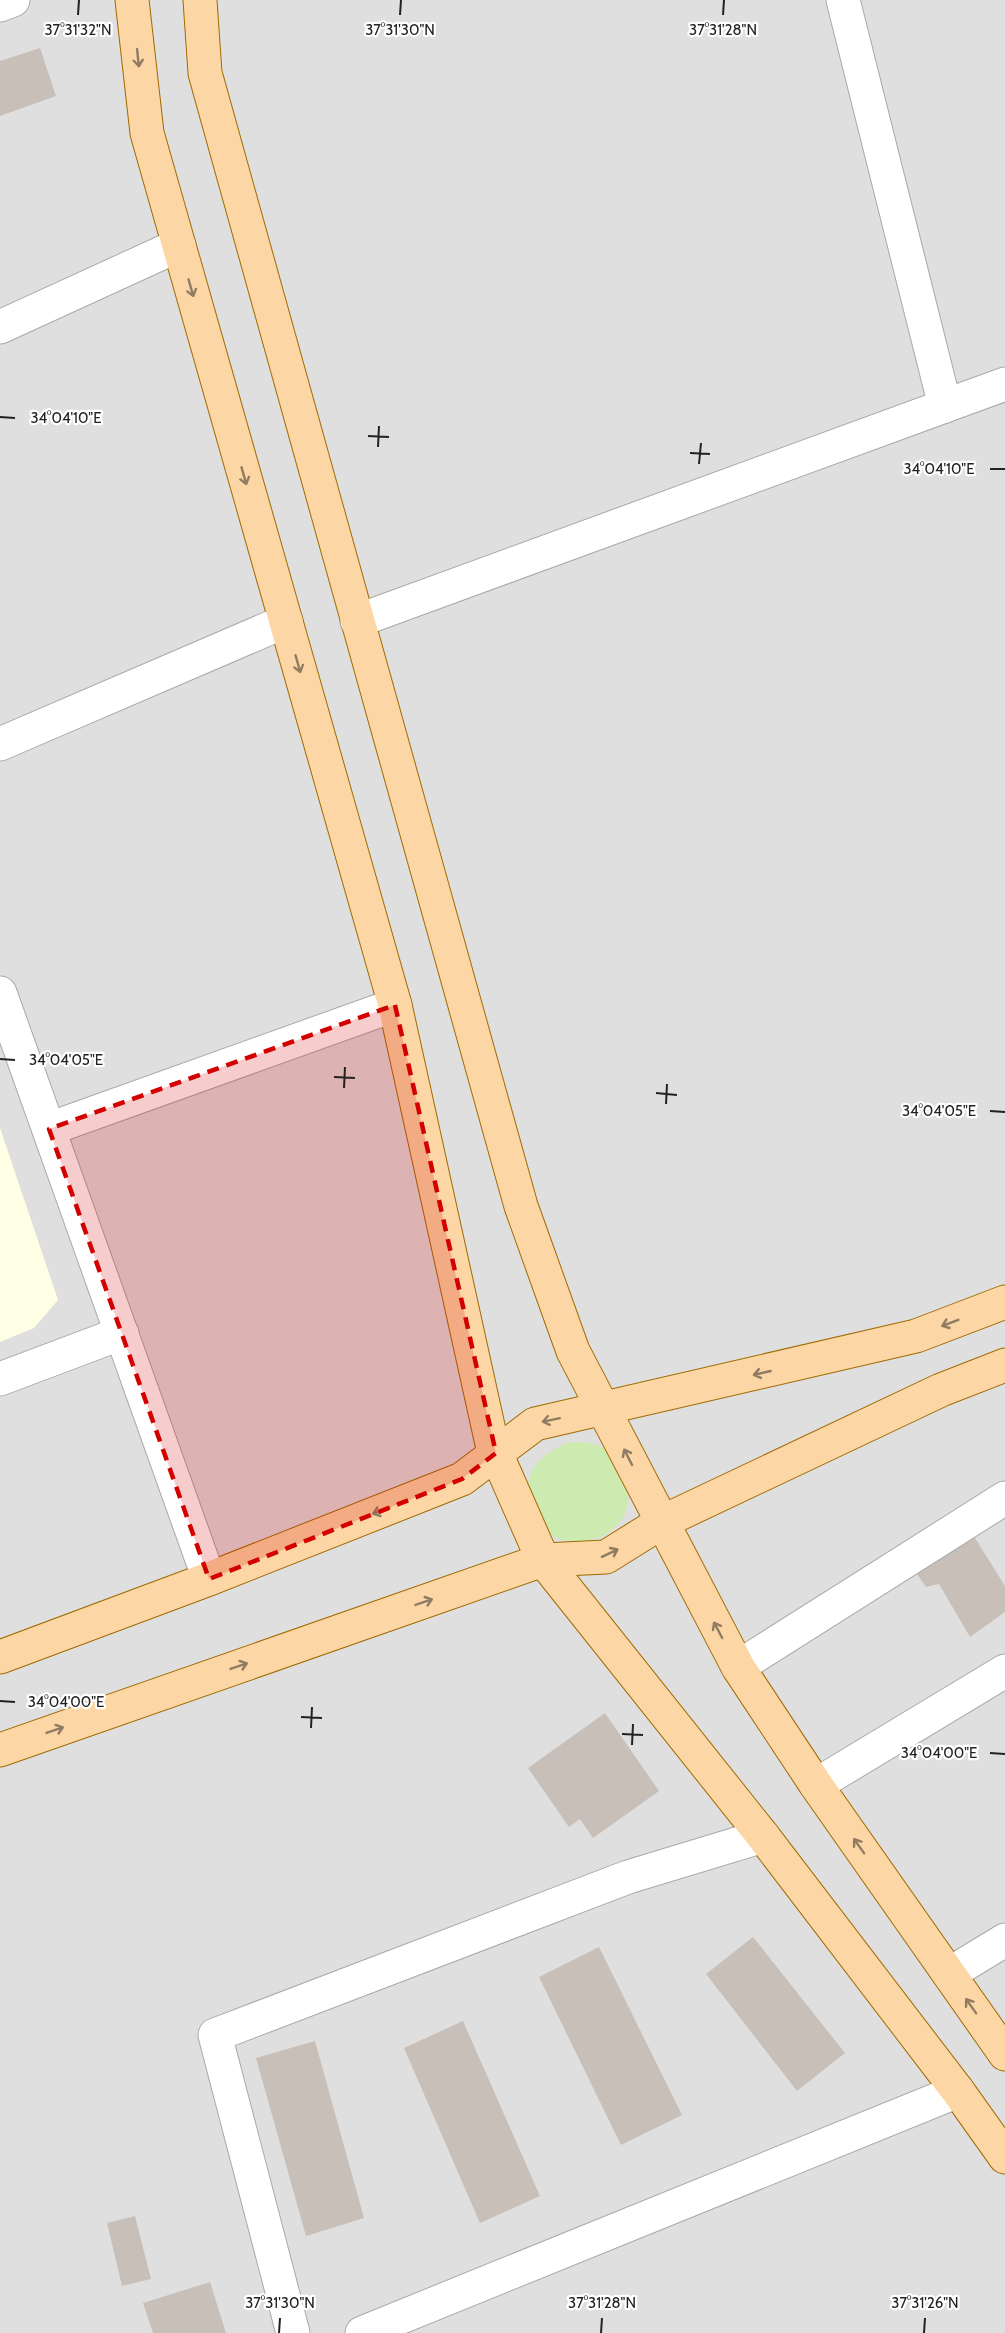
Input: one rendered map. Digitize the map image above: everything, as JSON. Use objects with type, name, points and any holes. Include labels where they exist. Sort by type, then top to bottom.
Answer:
[{"type":"main road","points":[[132,0],[147,133],[395,1005],[496,1454],[543,1560],[763,1836],[958,2091],[1005,2157]]},
{"type":"main road","points":[[200,0],[205,73],[521,1206],[573,1351],[738,1667],[816,1785],[1005,2054]]},
{"type":"main road","points":[[0,1657],[462,1479],[535,1424],[916,1336],[1005,1302]]},
{"type":"main road","points":[[0,1750],[543,1560],[606,1557],[662,1522],[941,1390],[1005,1365]]},
{"type":"street","points":[[0,4],[13,0]]},
{"type":"street","points":[[843,0],[945,406]]},
{"type":"street","points":[[0,327],[179,245]]},
{"type":"street","points":[[357,621],[1005,384]]},
{"type":"street","points":[[0,744],[286,621]]},
{"type":"street","points":[[0,993],[209,1578]]},
{"type":"street","points":[[49,1129],[395,1005]]},
{"type":"street","points":[[0,1379],[122,1334]]},
{"type":"street","points":[[738,1667],[1005,1498]]},
{"type":"street","points":[[816,1785],[1005,1671]]},
{"type":"street","points":[[293,2333],[215,2035],[628,1877],[763,1836]]},
{"type":"street","points":[[949,1974],[1005,1940]]},
{"type":"street","points":[[362,2333],[958,2091]]},
{"type":"highlighted area","points":[[395,1005],[496,1453],[462,1479],[209,1579],[49,1129]]},
{"type":"shaded area","points":[[0,0],[1005,0],[1005,2333],[0,2333]]},
{"type":"shaded area","points":[[0,1128],[58,1300],[34,1328],[0,1342]]},
{"type":"green space","points":[[569,1442],[596,1445],[614,1457],[624,1477],[628,1493],[626,1511],[622,1520],[615,1527],[598,1538],[578,1542],[557,1538],[546,1530],[529,1490],[531,1474],[540,1460],[554,1449]]},
{"type":"building","points":[[40,48],[56,96],[0,116],[0,61]]},
{"type":"building","points":[[973,1535],[1005,1586],[1005,1612],[970,1637],[939,1584],[926,1587],[915,1571]]},
{"type":"building","points":[[605,1713],[659,1791],[593,1838],[580,1819],[569,1827],[528,1768]]},
{"type":"building","points":[[753,1937],[845,2053],[797,2091],[706,1974]]},
{"type":"building","points":[[599,1947],[682,2115],[621,2145],[539,1977]]},
{"type":"building","points":[[463,2021],[540,2196],[480,2223],[404,2048]]},
{"type":"building","points":[[315,2041],[364,2218],[306,2236],[256,2058]]},
{"type":"building","points":[[135,2216],[151,2279],[122,2286],[107,2223]]},
{"type":"building","points":[[210,2282],[226,2333],[153,2333],[143,2303]]}]
